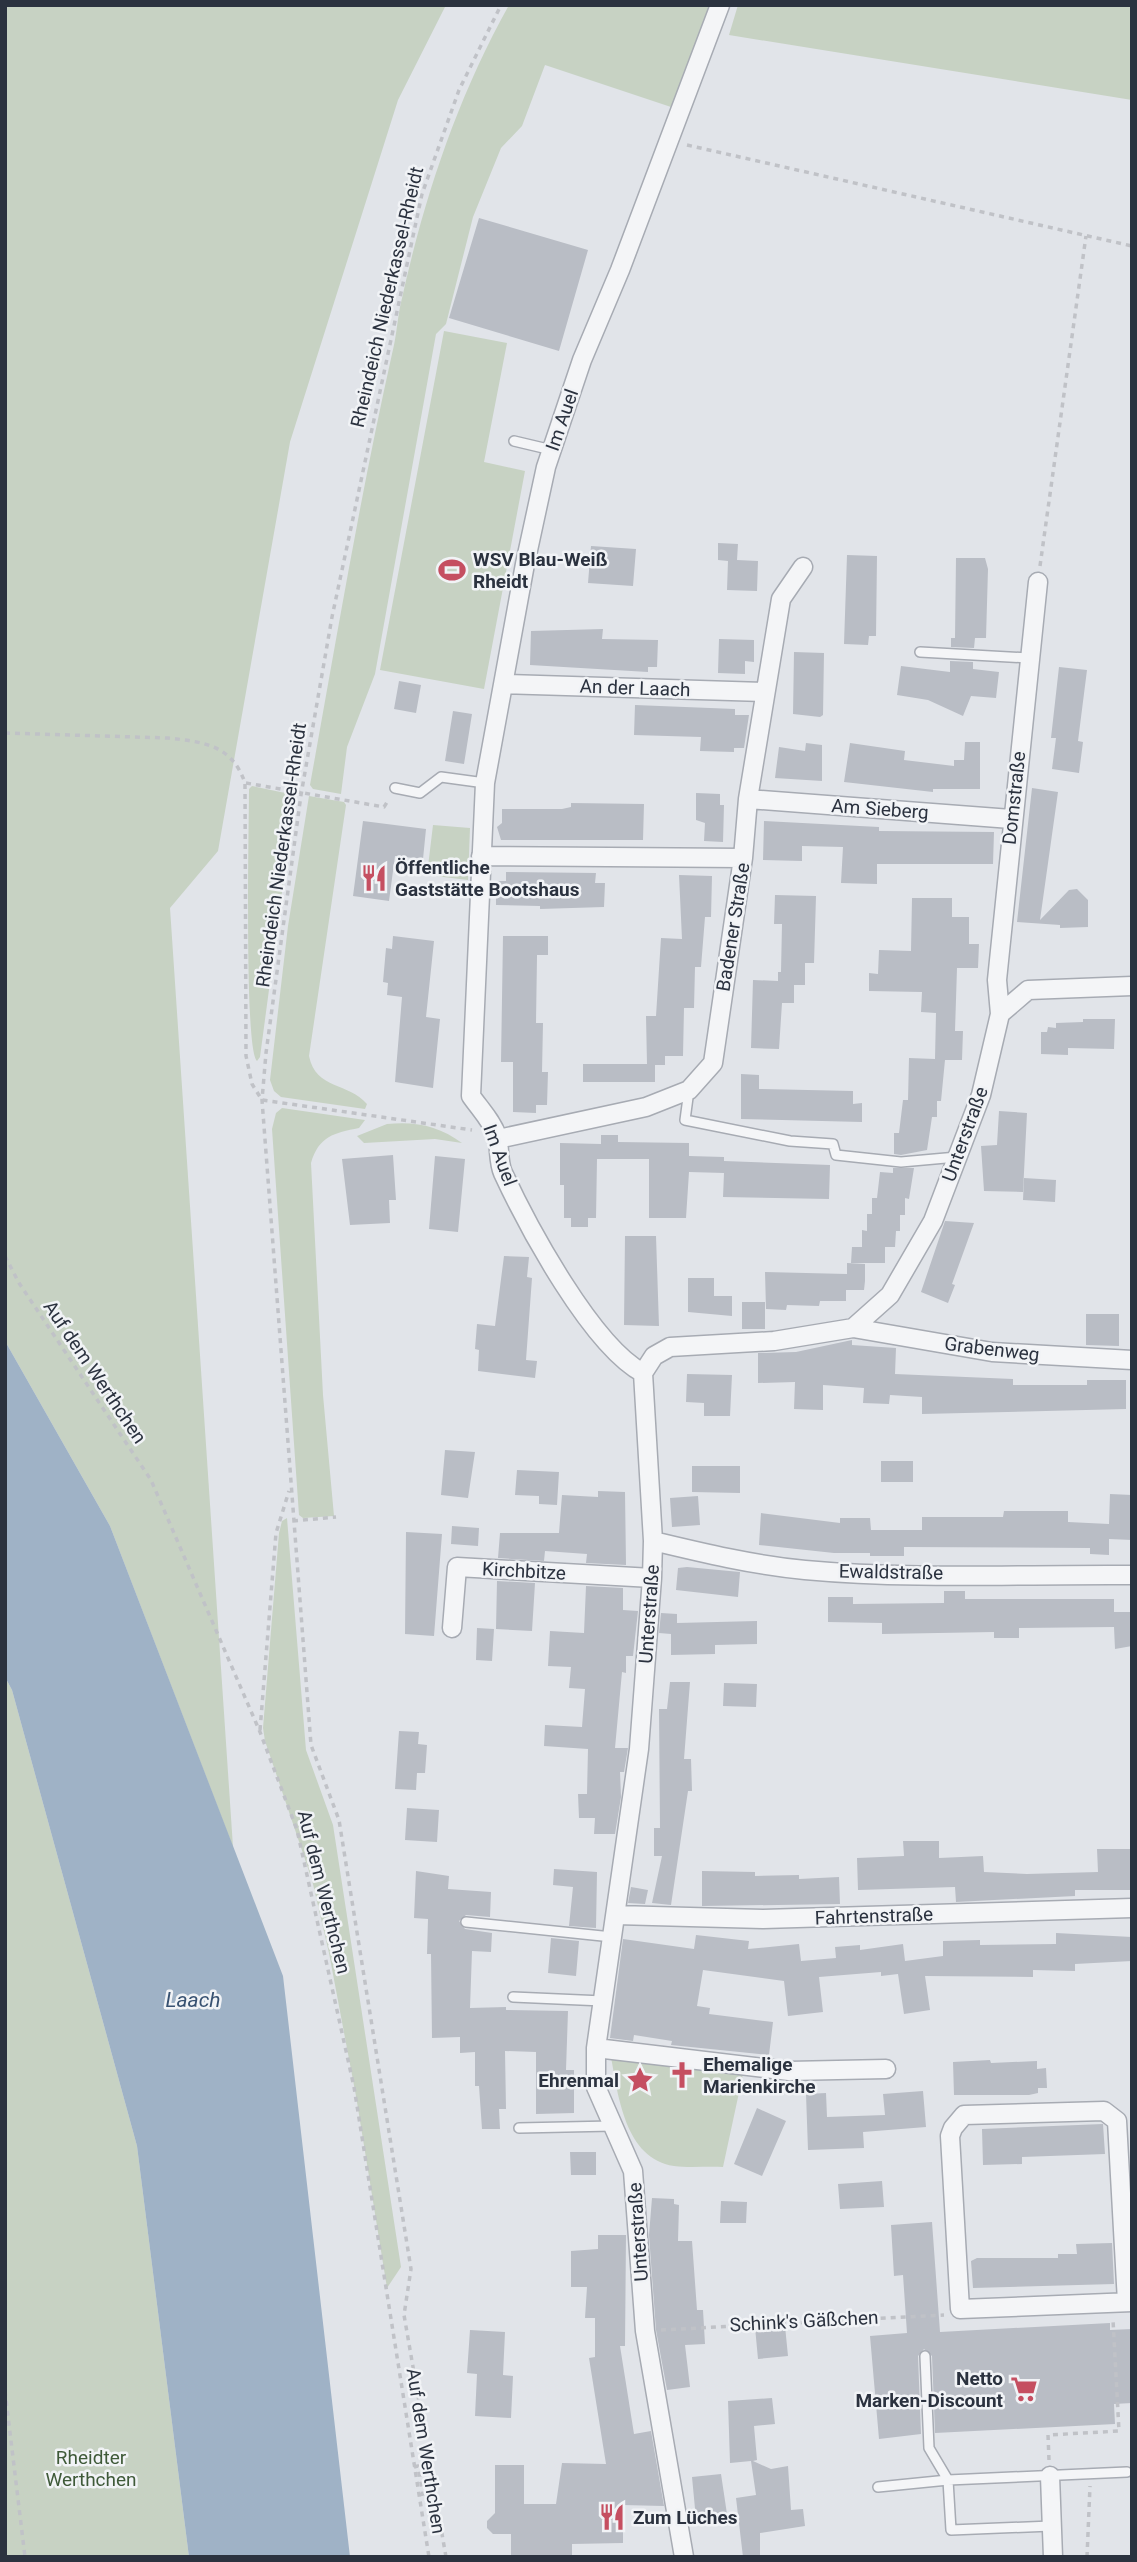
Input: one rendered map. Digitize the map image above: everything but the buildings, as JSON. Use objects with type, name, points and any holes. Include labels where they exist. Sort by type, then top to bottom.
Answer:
[{"type":"street","name":"Im Auel","points":[[643,1373],[627,1364],[614,1351],[572,1296],[524,1215],[501,1169],[498,1139],[492,1124],[471,1096],[485,783],[525,564],[552,450],[582,360],[620,270],[720,5]]},
{"type":"street","name":"Badener Straße","points":[[498,1139],[646,1107],[689,1090],[713,1063],[744,858],[748,799],[781,599],[803,567]]},
{"type":"street","name":"Domstraße","points":[[1000,1014],[997,981],[1011,819],[1038,582]]},
{"type":"street","name":"An der Laach","points":[[504,684],[765,692]]},
{"type":"street","name":"Am Sieberg","points":[[748,799],[1011,819]]},
{"type":"street","points":[[481,856],[744,858]]},
{"type":"street","points":[[1000,1014],[1028,990],[1132,986]]},
{"type":"street","name":"Unterstraße","points":[[853,1328],[890,1295],[933,1221],[981,1095],[1000,1014]]},
{"type":"street","points":[[643,1373],[654,1356],[670,1347],[774,1341],[853,1328]]},
{"type":"street","name":"Grabenweg","points":[[853,1328],[992,1352],[1132,1360]]},
{"type":"street","name":"Unterstraße","points":[[643,1373],[653,1541],[652,1578],[639,1749],[596,2048],[596,2087],[634,2171],[645,2331],[684,2557]]},
{"type":"street","name":"Ewaldstraße","points":[[653,1541],[731,1560],[805,1570],[1132,1575]]},
{"type":"street","name":"Kirchbitze","points":[[453,1628],[457,1567],[652,1578]]},
{"type":"street","name":"Fahrtenstraße","points":[[616,1915],[763,1919],[1132,1908]]},
{"type":"street","points":[[596,2048],[789,2071],[886,2069]]},
{"type":"street","points":[[1104,2111],[1117,2122],[1124,2302],[960,2309],[950,2136],[953,2128],[964,2116],[1104,2111]]},
{"type":"street","points":[[1050,2476],[1053,2557]]},
{"type":"lane","points":[[514,441],[552,450]]},
{"type":"lane","points":[[920,652],[1029,658]]},
{"type":"lane","points":[[395,788],[420,793],[441,776],[485,783]]},
{"type":"lane","points":[[689,1090],[685,1119],[790,1140],[833,1144],[836,1155],[901,1162],[958,1157]]},
{"type":"lane","points":[[466,1922],[612,1937]]},
{"type":"lane","points":[[513,1997],[603,2001]]},
{"type":"lane","points":[[519,2127],[612,2126]]},
{"type":"lane","points":[[925,2356],[929,2448],[948,2480],[951,2530],[1051,2526]]},
{"type":"lane","points":[[878,2487],[948,2480],[1127,2472]]},
{"type":"path","name":"Rheindeich Niederkassel-Rheidt","points":[[260,1732],[276,1533],[290,1487],[262,1100],[302,792],[334,603],[422,194],[459,90],[501,5]]},
{"type":"path","points":[[668,141],[1132,246]]},
{"type":"path","points":[[1038,582],[1086,236]]},
{"type":"path","points":[[5,733],[195,741],[224,751],[239,765],[245,783],[246,1056],[252,1084],[262,1100],[468,1129],[498,1139]]},
{"type":"path","points":[[245,783],[384,807],[395,788]]},
{"type":"path","name":"Auf dem Werthchen","points":[[5,1256],[19,1283],[151,1480],[260,1732],[297,1830],[354,2087],[429,2557]]},
{"type":"path","points":[[290,1487],[311,1745],[339,1820],[411,2269],[404,2315],[446,2557]]},
{"type":"path","points":[[293,1521],[336,1517]]},
{"type":"path","points":[[1050,2476],[1048,2435],[1119,2431],[1124,2302]]},
{"type":"path","name":"Schink's Gäßchen","points":[[645,2331],[954,2314],[960,2309]]},
{"type":"path","points":[[5,2391],[25,2557]]},
{"type":"path","points":[[414,2467],[418,2466],[421,2480],[423,2494],[419,2495]]},
{"type":"path","points":[[1087,2557],[1090,2474]]},
{"type":"path","points":[[421,2480],[432,2478]]},
{"type":"green space","points":[[5,5],[446,5],[398,100],[290,442],[218,851],[170,908],[233,1847],[110,1526],[5,1341]]},
{"type":"green space","points":[[509,5],[712,5],[674,108],[545,65],[522,126],[501,148],[473,217],[446,324],[436,334],[375,674],[347,747],[341,794],[313,789],[310,785],[349,569],[409,267],[419,228],[457,114]]},
{"type":"green space","points":[[738,5],[1132,5],[1132,100],[729,35]]},
{"type":"green space","name":"WSV Blau-Weiß Rheidt","points":[[444,331],[507,343],[484,462],[525,471],[484,689],[380,670]]},
{"type":"green space","points":[[252,786],[295,795],[260,1057],[257,1061],[250,1019],[249,980],[249,789]]},
{"type":"green space","points":[[309,796],[344,802],[346,805],[309,1056],[318,1075],[359,1097],[367,1104],[365,1109],[281,1097],[274,1091],[270,1080],[288,926]]},
{"type":"green space","points":[[433,825],[470,828],[468,880],[427,875]]},
{"type":"green space","points":[[282,1108],[365,1120],[359,1128],[335,1134],[323,1141],[311,1163],[323,1395],[334,1516],[303,1518],[299,1515],[272,1129],[276,1113]]},
{"type":"green space","points":[[387,1124],[427,1126],[445,1132],[462,1143],[435,1139],[364,1143],[357,1136]]},
{"type":"green space","points":[[287,1518],[306,1750],[333,1825],[401,2267],[387,2288],[356,2096],[329,1953],[312,1880],[263,1728],[279,1533],[282,1521]]},
{"type":"green space","name":"Rheidter Werthchen","points":[[5,1677],[12,1690],[137,2146],[189,2557],[5,2557]]},
{"type":"green space","points":[[611,2057],[743,2074],[723,2167],[674,2166],[658,2161],[644,2151],[634,2138],[621,2106]]},
{"type":"water","name":"Laach","points":[[5,1341],[110,1526],[283,1976],[350,2557],[189,2557],[137,2146],[12,1690],[5,1677]]},
{"type":"place","name":"WSV Blau-Weiß Rheidt","points":[[452,570]]},
{"type":"place","name":"Öffentliche Gaststätte Bootshaus","points":[[374,878]]},
{"type":"place","name":"Ehemalige Marienkirche","points":[[682,2075]]},
{"type":"place","name":"Ehrenmal","points":[[640,2080]]},
{"type":"place","name":"Netto Marken-Discount","points":[[1024,2389]]},
{"type":"place","name":"Zum Lüches","points":[[612,2517]]}]
